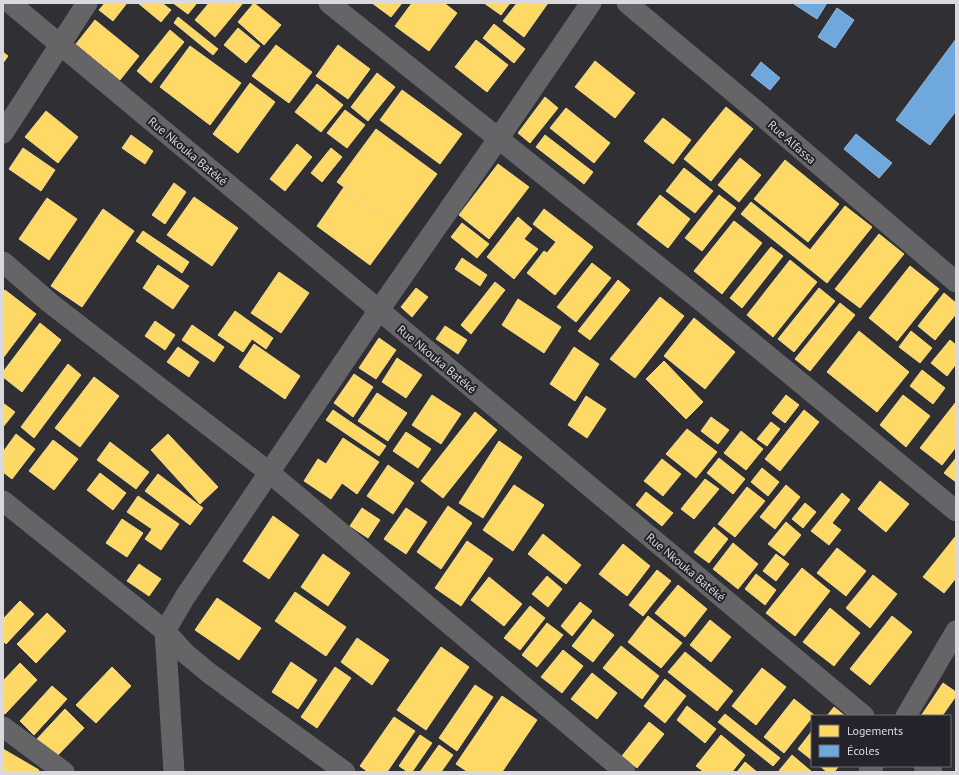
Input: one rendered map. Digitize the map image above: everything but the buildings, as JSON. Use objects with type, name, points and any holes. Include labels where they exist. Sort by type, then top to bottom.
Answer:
[{"type":"street","name":"Rue Nkouka Batéké","points":[[10,3],[863,715]]},
{"type":"street","points":[[3,133],[59,44],[87,3]]},
{"type":"street","points":[[329,3],[704,303],[956,511]]},
{"type":"street","points":[[174,772],[165,631],[185,597],[379,310],[591,3]]},
{"type":"street","name":"Rue Alfassa","points":[[627,3],[761,115],[956,282]]},
{"type":"street","points":[[3,262],[50,303],[270,473],[625,772]]},
{"type":"street","points":[[3,501],[165,631],[185,653],[209,673],[345,772]]},
{"type":"street","points":[[907,715],[956,631]]},
{"type":"street","points":[[3,727],[60,771]]}]
